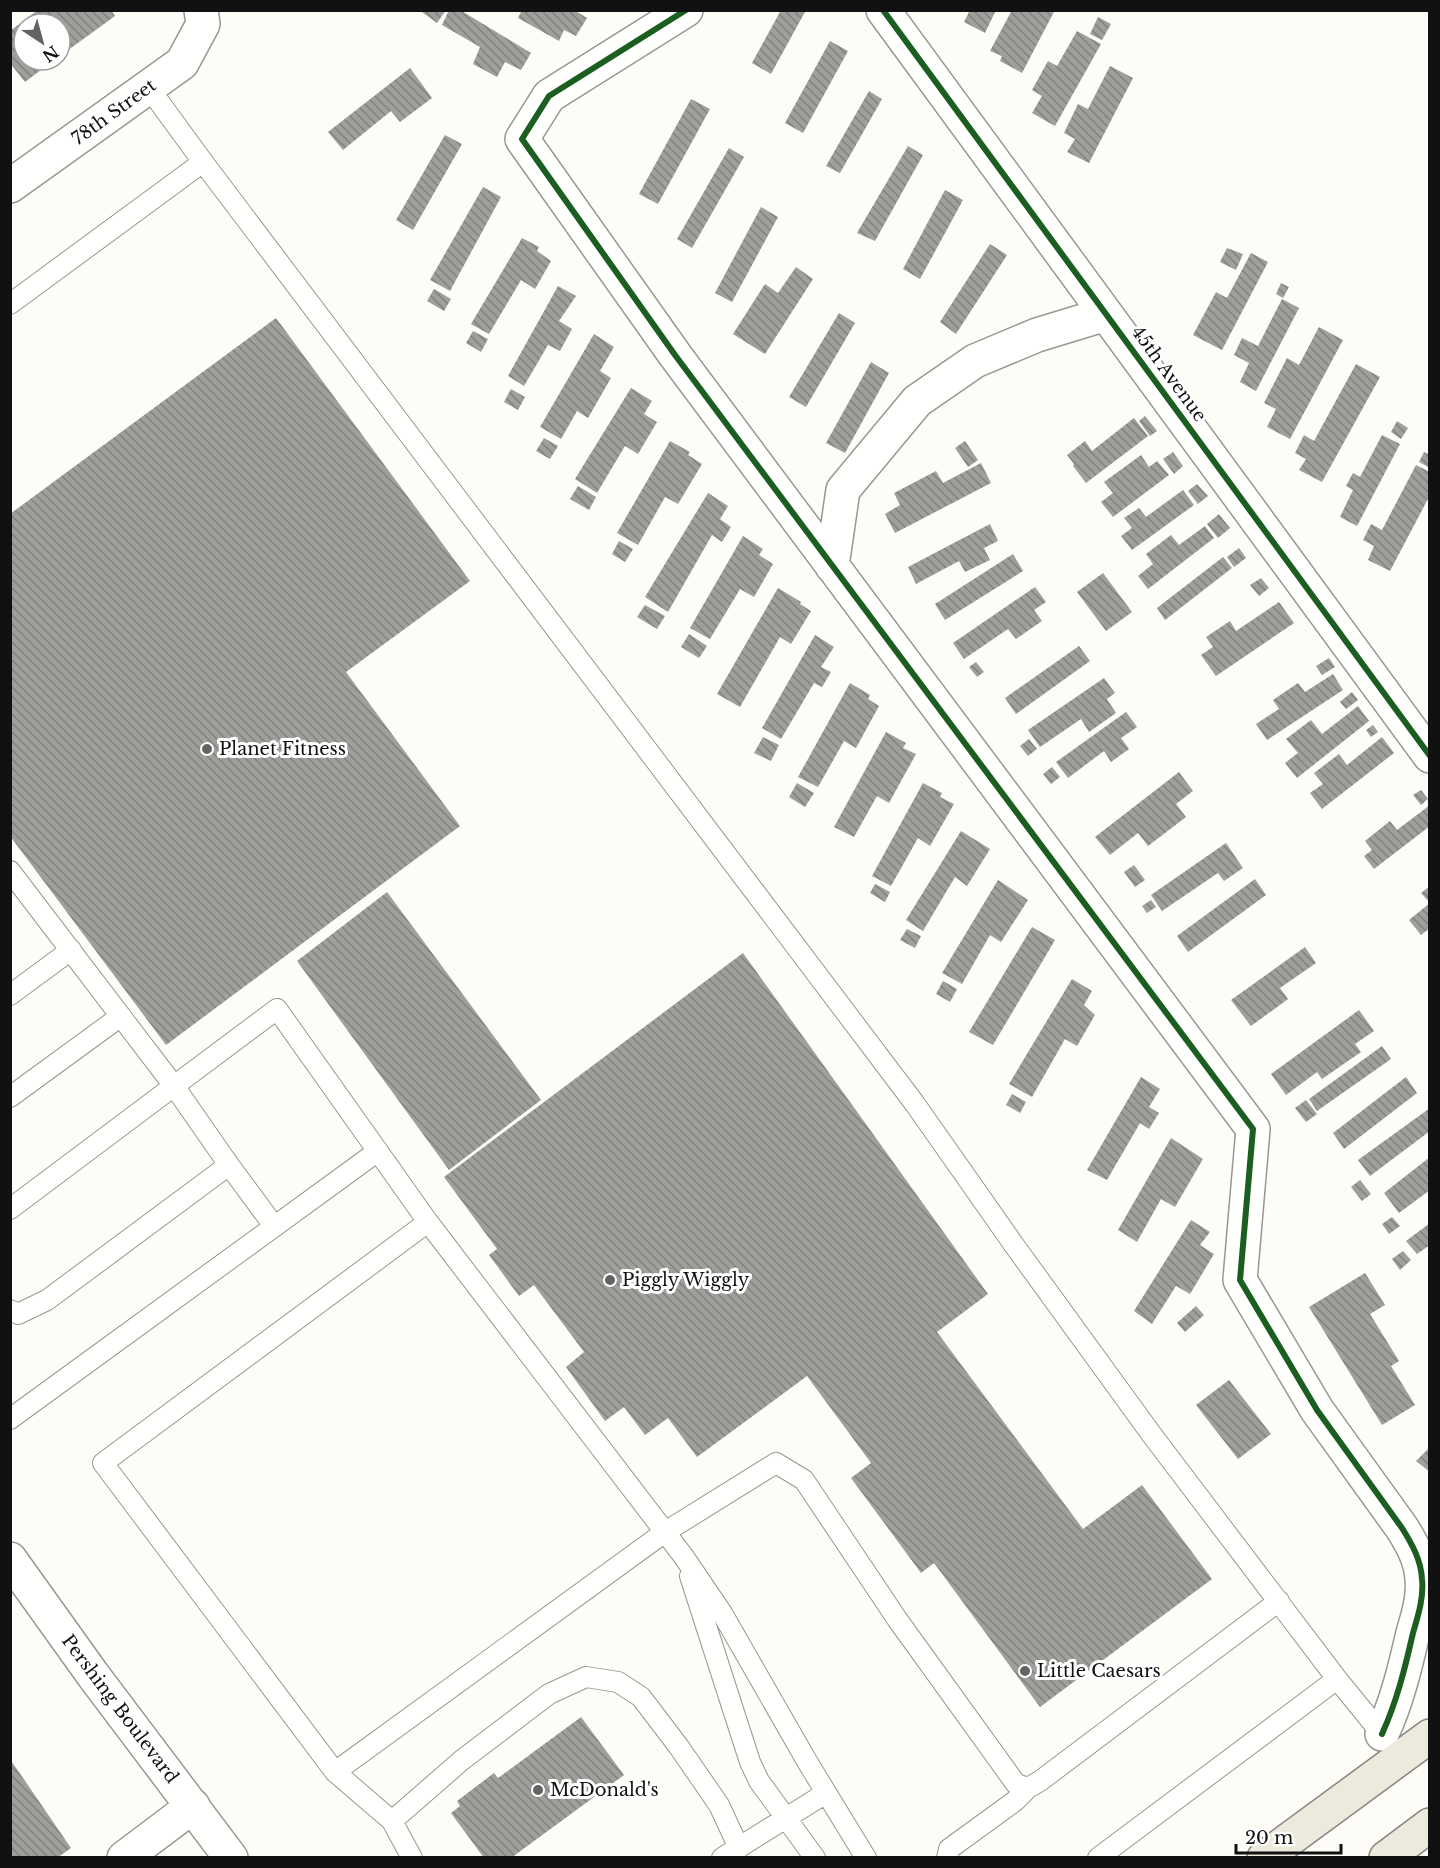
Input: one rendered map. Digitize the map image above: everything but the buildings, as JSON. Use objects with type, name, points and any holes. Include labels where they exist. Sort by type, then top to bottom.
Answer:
[{"type":"main road","points":[[1263,1857],[1392,1745],[1430,1736]]},
{"type":"main road","points":[[1386,1857],[1430,1825]]},
{"type":"street","points":[[686,10],[549,96],[522,139],[675,355],[1253,1129],[1240,1280],[1317,1410],[1402,1528],[1421,1569],[1423,1581],[1420,1607],[1399,1692],[1392,1745]]},
{"type":"street","name":"45th Avenue","points":[[883,10],[1430,756]]},
{"type":"street","name":"78th Street","points":[[10,186],[182,63],[202,17]]},
{"type":"street","points":[[832,566],[843,490],[917,400],[975,360],[1037,335],[1106,314]]},
{"type":"street","name":"Pershing Boulevard","points":[[12,1565],[231,1857]]},
{"type":"street","points":[[124,1857],[194,1806]]},
{"type":"lane","points":[[149,88],[202,162],[374,386],[915,1104],[1152,1435],[1337,1679],[1392,1745]]},
{"type":"lane","points":[[10,304],[202,162]]},
{"type":"lane","points":[[13,881],[71,950],[174,1086],[274,1226]]},
{"type":"lane","points":[[10,995],[71,950]]},
{"type":"lane","points":[[10,1209],[277,1009],[428,1222],[684,1557],[722,1613],[826,1793],[864,1853]]},
{"type":"lane","points":[[10,1097],[121,1016]]},
{"type":"lane","points":[[10,1419],[378,1151]]},
{"type":"lane","points":[[10,1310],[18,1314],[47,1300],[229,1165]]},
{"type":"lane","points":[[412,1857],[392,1821],[335,1772],[103,1463],[428,1222]]},
{"type":"lane","points":[[335,1772],[665,1532],[776,1463],[804,1480],[897,1620],[1016,1784],[1028,1788]]},
{"type":"lane","points":[[684,1557],[750,1762],[759,1781],[815,1857]]},
{"type":"lane","points":[[947,1857],[949,1849],[1015,1802],[1028,1788],[1279,1601]]},
{"type":"lane","points":[[392,1821],[462,1760],[549,1694],[586,1677],[618,1682],[641,1698],[679,1747],[719,1805],[730,1853],[826,1793]]},
{"type":"lane","points":[[1098,1857],[1337,1679]]},
{"type":"cycle path","points":[[686,10],[549,96],[522,139],[675,355],[1253,1129],[1240,1280],[1317,1410],[1402,1528],[1420,1565],[1422,1586],[1420,1606],[1400,1684],[1382,1734]]},
{"type":"cycle path","points":[[883,10],[1430,756]]},
{"type":"place","name":"Planet Fitness","points":[[207,749]]},
{"type":"place","name":"Piggly Wiggly","points":[[610,1280]]},
{"type":"place","name":"Little Caesars","points":[[1025,1671]]},
{"type":"place","name":"McDonald's","points":[[538,1790]]}]
